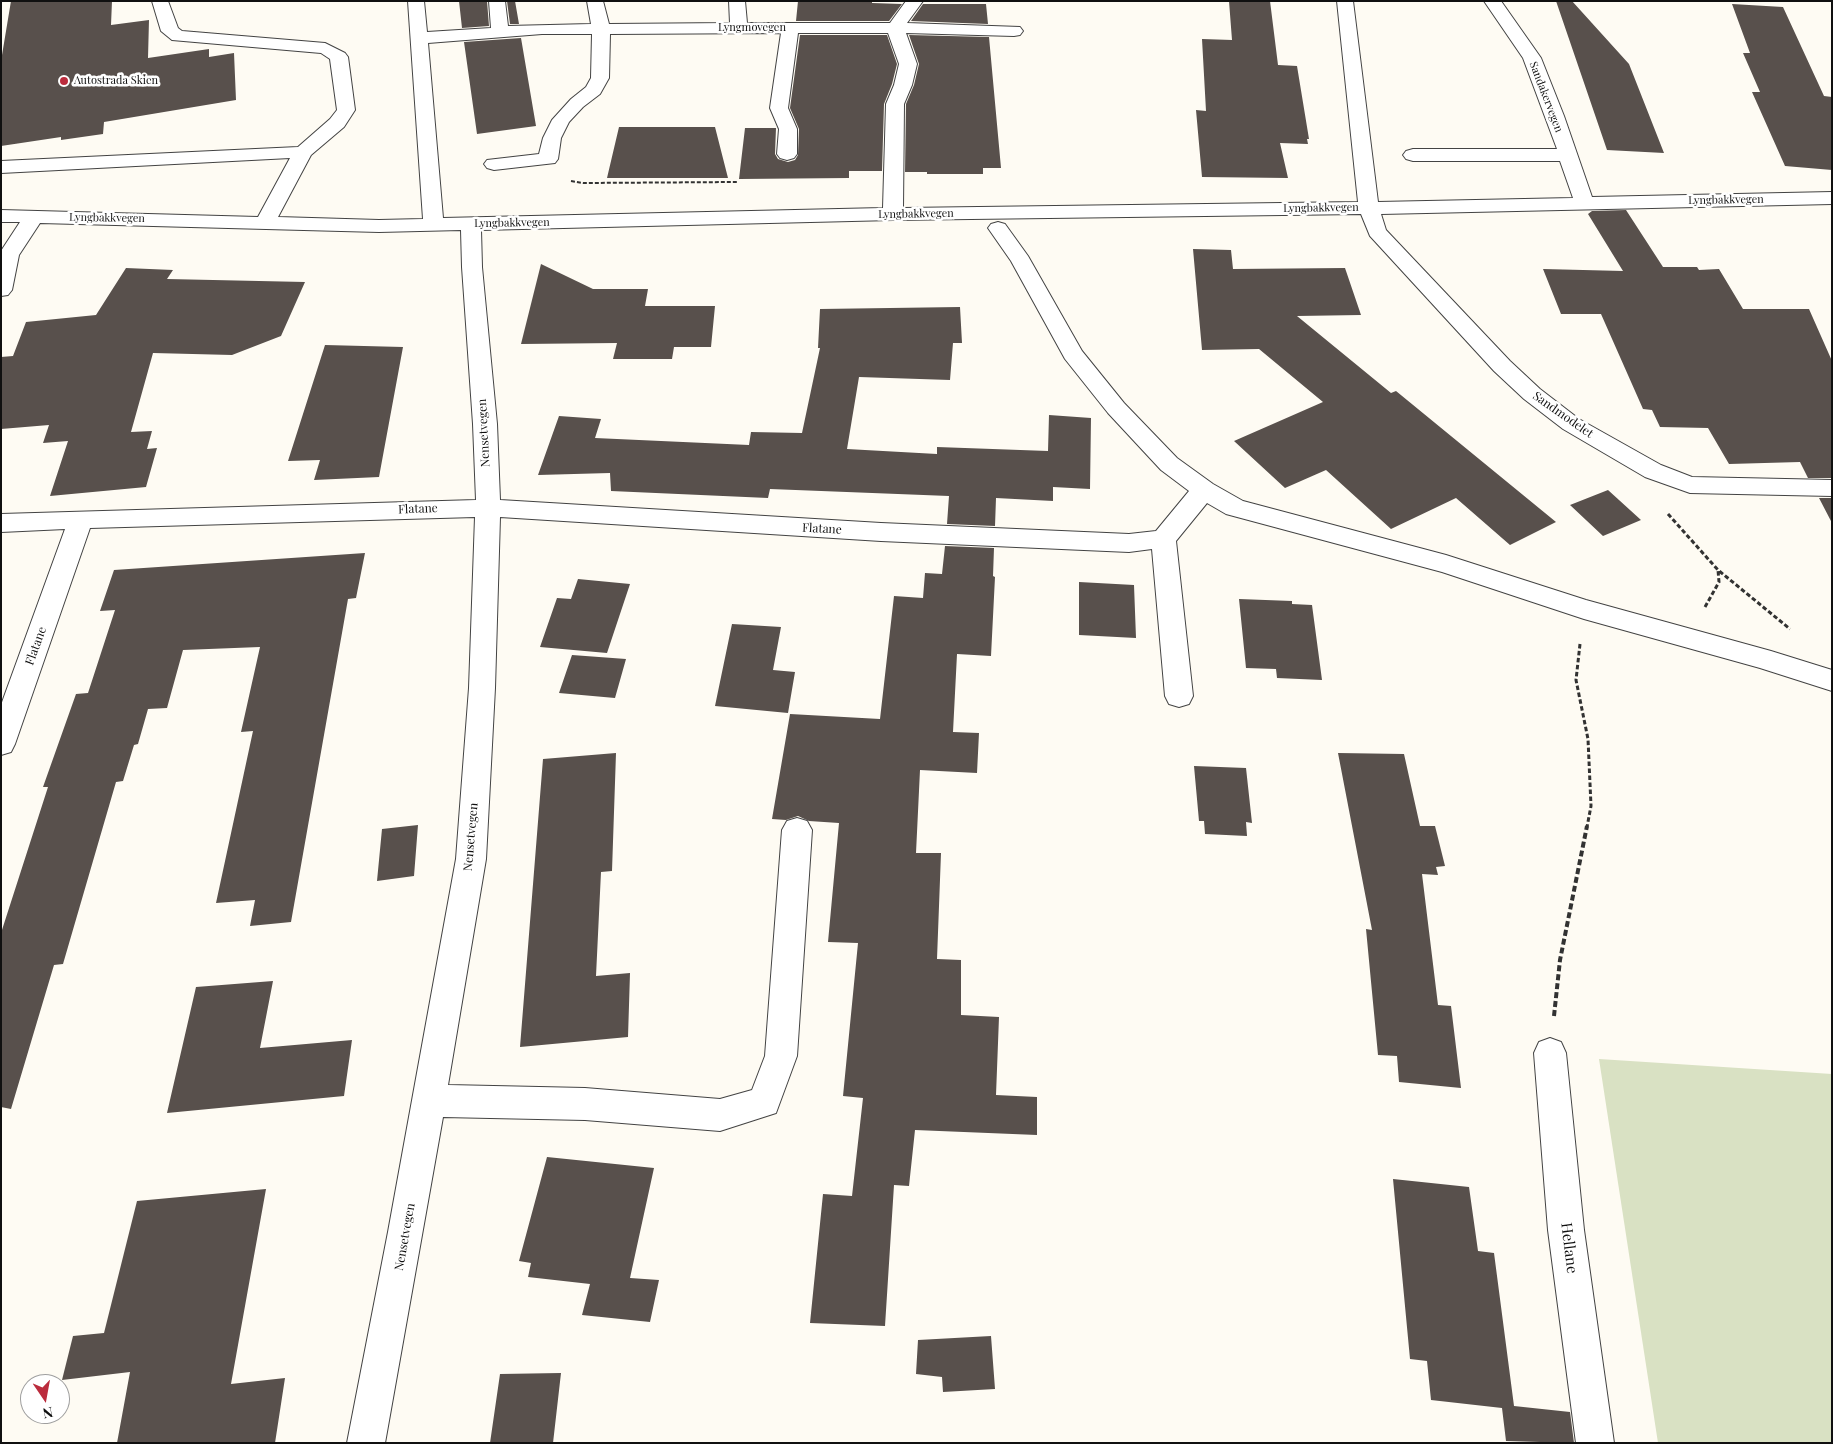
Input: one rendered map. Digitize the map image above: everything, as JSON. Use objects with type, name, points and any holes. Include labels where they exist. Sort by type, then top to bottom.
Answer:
[{"type":"street","points":[[160,1],[170,31],[178,36],[325,48],[339,57],[346,110],[337,123],[303,152],[266,221]]},
{"type":"street","points":[[416,1],[433,225]]},
{"type":"street","points":[[497,1],[500,31]]},
{"type":"street","points":[[494,164],[548,159],[552,138],[561,120],[577,103],[594,90],[600,78],[601,28],[595,1]]},
{"type":"street","points":[[738,1],[739,28]]},
{"type":"street","points":[[893,214],[895,104],[903,85],[908,64],[895,28],[915,1]]},
{"type":"street","points":[[1345,1],[1370,208]]},
{"type":"street","name":"Sandakervegen","points":[[1492,1],[1532,58],[1556,116],[1567,155],[1584,202]]},
{"type":"street","name":"Lyngmovegen","points":[[418,38],[500,31],[601,28],[1014,30]]},
{"type":"street","points":[[786,154],[788,130],[779,108],[790,29]]},
{"type":"street","points":[[1,167],[303,152]]},
{"type":"street","points":[[1413,155],[1567,155]]},
{"type":"street","name":"Lyngbakkvegen","points":[[1,216],[266,221],[379,226],[893,214],[1370,208],[1832,198]]},
{"type":"street","name":"Sandmodelet","points":[[1370,208],[1377,232],[1502,366],[1532,394],[1571,424],[1612,449],[1653,471],[1690,485],[1832,488]]},
{"type":"street","points":[[1,290],[9,254],[34,216]]},
{"type":"street","name":"Nensetvegen","points":[[366,1443],[471,859],[482,688],[488,508],[485,424],[472,267],[471,224]]},
{"type":"street","points":[[998,228],[1020,260],[1073,354],[1116,408],[1169,464],[1204,490],[1235,508],[1446,564],[1584,609],[1762,658],[1832,681]]},
{"type":"street","points":[[1179,696],[1163,539],[1204,490]]},
{"type":"street","name":"Flatane","points":[[1,523],[488,508],[1091,542],[1129,542],[1163,539]]},
{"type":"street","name":"Flatane","points":[[1,744],[81,520]]},
{"type":"street","points":[[429,1101],[585,1104],[720,1115],[764,1102],[781,1056],[797,830]]},
{"type":"street","name":"Hellane","points":[[1550,1053],[1566,1230],[1595,1443]]},
{"type":"path","points":[[548,159],[549,170],[557,177],[583,183],[738,182]]},
{"type":"path","points":[[1667,514],[1718,570],[1796,636]]},
{"type":"path","points":[[1550,1053],[1560,960],[1591,806],[1588,739],[1576,680],[1584,609]]},
{"type":"green space","points":[[1599,1059],[1832,1074],[1832,1443],[1658,1443]]},
{"type":"building","points":[[11,1],[112,1],[111,25],[149,20],[148,58],[209,49],[209,57],[234,53],[236,100],[104,122],[103,134],[61,140],[61,137],[1,146],[1,61]]},
{"type":"building","points":[[459,1],[487,1],[489,26],[462,28]]},
{"type":"building","points":[[507,1],[515,1],[519,24],[510,24]]},
{"type":"building","points":[[798,1],[872,1],[872,3],[902,4],[889,21],[796,21]]},
{"type":"building","points":[[1229,1],[1270,1],[1278,65],[1297,66],[1309,139],[1307,139],[1308,144],[1280,143],[1288,178],[1202,177],[1196,110],[1206,111],[1202,39],[1232,40]]},
{"type":"building","points":[[1556,1],[1572,1],[1629,64],[1664,153],[1607,150]]},
{"type":"building","points":[[923,4],[986,4],[988,24],[911,21]]},
{"type":"building","points":[[1732,4],[1783,7],[1824,96],[1832,97],[1832,170],[1785,166],[1752,92],[1760,92],[1743,53],[1750,53]]},
{"type":"building","points":[[800,35],[887,35],[897,64],[884,104],[882,171],[849,171],[849,178],[739,179],[745,128],[776,128],[775,154],[778,159],[788,162],[795,160],[798,155],[799,129],[790,108]]},
{"type":"building","points":[[909,35],[989,37],[1001,168],[983,168],[983,174],[905,172],[906,104],[914,85],[919,64]]},
{"type":"building","points":[[521,38],[536,126],[477,134],[464,42]]},
{"type":"building","points":[[619,127],[715,127],[728,178],[607,178]]},
{"type":"building","points":[[1626,210],[1663,267],[1697,267],[1699,270],[1719,269],[1743,309],[1809,309],[1832,361],[1832,478],[1808,478],[1800,462],[1729,464],[1708,428],[1660,427],[1652,410],[1643,409],[1601,314],[1561,314],[1543,269],[1623,271],[1588,214],[1592,211]]},
{"type":"building","points":[[1193,249],[1231,250],[1233,269],[1345,268],[1361,315],[1297,316],[1391,393],[1396,391],[1556,522],[1510,545],[1456,498],[1391,529],[1326,470],[1285,488],[1234,441],[1323,402],[1259,349],[1202,350]]},
{"type":"building","points":[[541,264],[593,289],[648,289],[645,306],[715,306],[711,347],[674,347],[672,359],[613,359],[617,343],[521,344]]},
{"type":"building","points":[[126,268],[173,270],[167,279],[305,282],[281,336],[232,355],[153,353],[131,432],[152,431],[147,449],[157,448],[146,487],[50,496],[68,441],[43,443],[49,425],[1,429],[1,357],[13,356],[26,322],[96,315]]},
{"type":"building","points":[[960,307],[962,343],[953,343],[950,380],[859,377],[847,449],[937,454],[937,447],[1048,451],[1049,415],[1091,418],[1090,489],[1053,487],[1053,501],[996,498],[995,526],[947,524],[949,496],[770,489],[768,498],[611,491],[610,473],[538,475],[559,416],[601,419],[595,438],[749,445],[751,432],[802,433],[820,348],[818,348],[820,309]]},
{"type":"building","points":[[325,345],[403,347],[379,477],[314,480],[320,460],[288,461]]},
{"type":"building","points":[[1608,490],[1641,520],[1603,536],[1570,505]]},
{"type":"building","points":[[1819,498],[1832,498],[1832,523]]},
{"type":"building","points":[[945,546],[994,548],[993,576],[995,577],[991,656],[957,654],[953,732],[979,733],[977,773],[920,770],[916,853],[941,853],[937,959],[961,960],[961,1015],[999,1017],[996,1095],[1037,1097],[1037,1135],[915,1130],[909,1186],[894,1185],[885,1326],[810,1323],[823,1194],[852,1196],[863,1098],[843,1096],[858,943],[828,942],[839,823],[809,821],[798,816],[786,820],[772,819],[790,714],[880,719],[894,596],[923,598],[925,573],[942,574]]},
{"type":"building","points":[[365,553],[356,598],[348,599],[291,922],[250,926],[255,900],[216,903],[253,731],[241,732],[260,647],[183,650],[167,708],[148,709],[138,744],[134,745],[123,781],[116,782],[63,964],[54,965],[11,1109],[1,1107],[1,933],[48,787],[43,787],[76,694],[88,693],[115,610],[100,611],[114,570]]},
{"type":"building","points":[[578,579],[630,584],[607,653],[540,647],[557,598],[571,599]]},
{"type":"building","points":[[1079,582],[1134,585],[1136,638],[1079,635]]},
{"type":"building","points":[[1239,599],[1292,601],[1292,604],[1312,605],[1322,680],[1277,678],[1276,669],[1246,668]]},
{"type":"building","points":[[732,624],[781,627],[773,670],[795,672],[788,713],[715,706]]},
{"type":"building","points":[[572,655],[626,659],[615,698],[559,693]]},
{"type":"building","points":[[616,753],[612,871],[601,872],[596,976],[630,973],[628,1037],[520,1047],[543,759]]},
{"type":"building","points":[[1338,753],[1404,754],[1420,826],[1435,826],[1445,866],[1436,867],[1438,875],[1422,874],[1438,1005],[1451,1006],[1461,1088],[1399,1082],[1397,1056],[1378,1055],[1366,929],[1372,930]]},
{"type":"building","points":[[1194,766],[1246,768],[1252,823],[1246,822],[1247,836],[1205,834],[1204,821],[1199,821]]},
{"type":"building","points":[[418,825],[414,876],[377,881],[382,829]]},
{"type":"building","points":[[273,981],[260,1048],[352,1040],[344,1096],[167,1113],[196,987]]},
{"type":"building","points":[[547,1157],[654,1168],[630,1278],[659,1280],[650,1322],[582,1315],[590,1284],[528,1277],[531,1263],[519,1261]]},
{"type":"building","points":[[1393,1179],[1469,1187],[1478,1251],[1494,1253],[1514,1406],[1570,1412],[1574,1443],[1506,1441],[1502,1408],[1431,1400],[1427,1361],[1410,1359]]},
{"type":"building","points":[[266,1189],[231,1384],[285,1378],[275,1443],[117,1443],[130,1372],[70,1379],[70,1374],[64,1374],[73,1336],[104,1333],[137,1201]]},
{"type":"building","points":[[991,1336],[995,1389],[943,1392],[942,1377],[916,1374],[918,1340]]},
{"type":"building","points":[[561,1373],[553,1443],[490,1443],[500,1374]]},
{"type":"place","name":"Autostrada Skien","points":[[64,81]]}]
